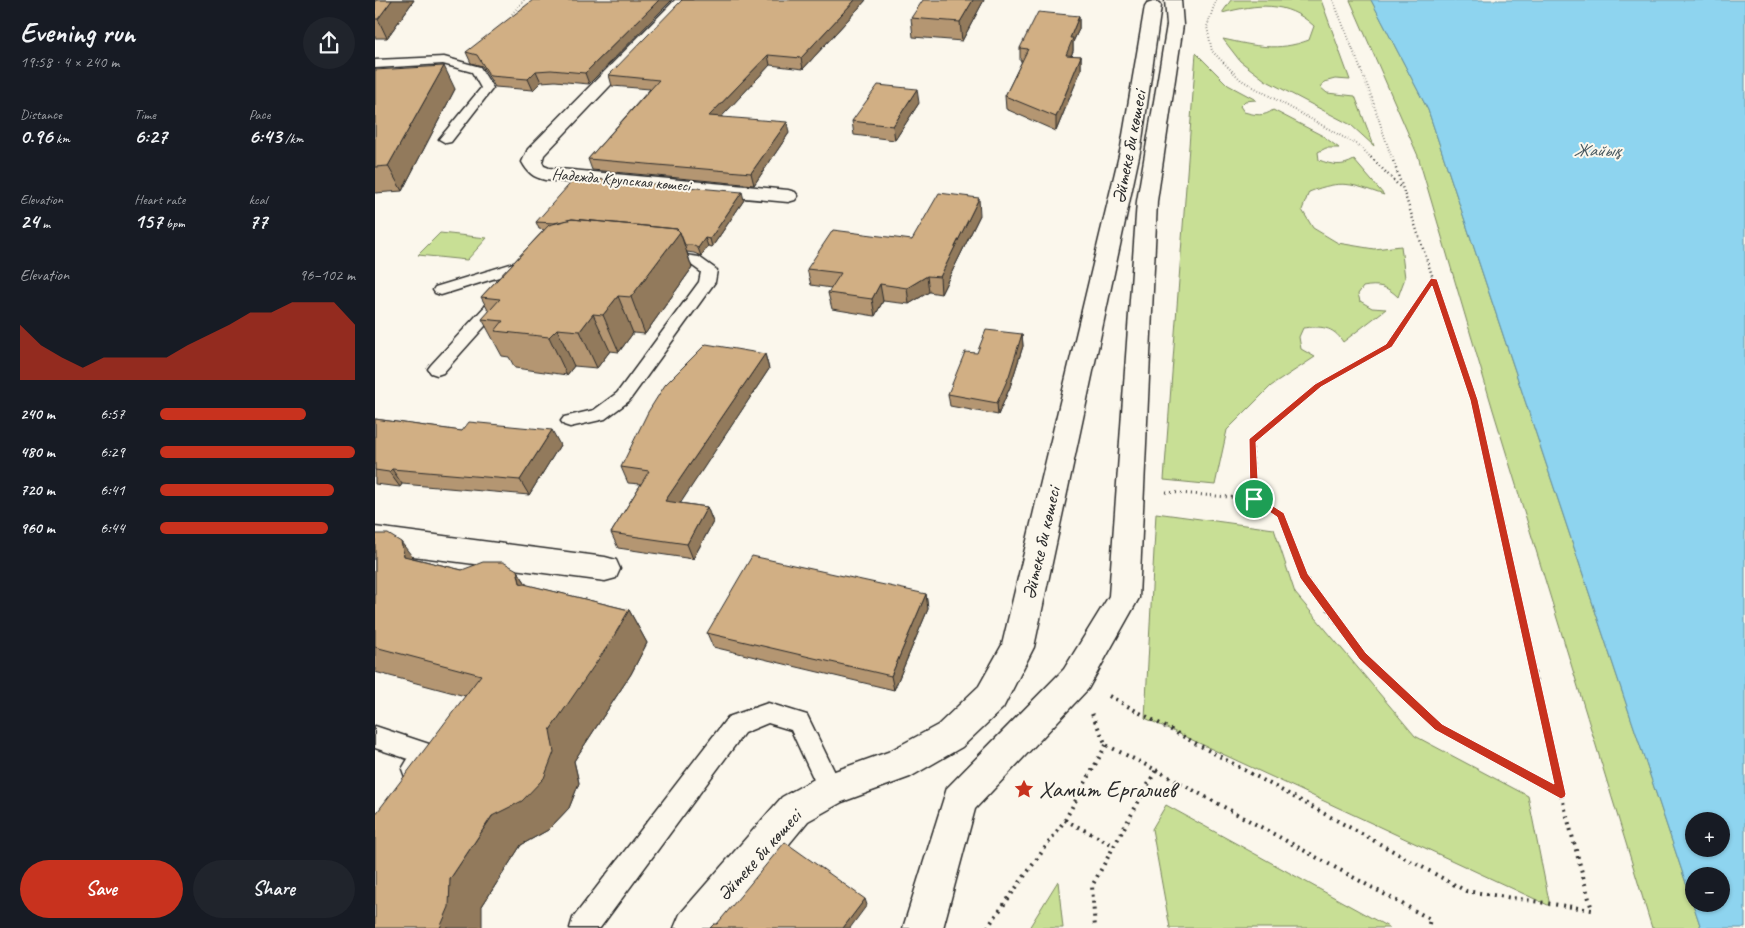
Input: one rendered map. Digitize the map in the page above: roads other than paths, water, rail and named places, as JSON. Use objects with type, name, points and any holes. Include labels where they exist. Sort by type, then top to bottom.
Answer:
[{"type":"street","name":"Надежда Крупская көшесі","points":[[684,0],[535,153],[531,162],[536,170],[545,174],[788,196]]},
{"type":"street","points":[[923,928],[960,800],[1076,679],[1124,598],[1147,201],[1175,24],[1163,3]]},
{"type":"street","name":"Әйтеке би көшесі","points":[[694,928],[795,809],[831,789],[898,765],[950,736],[991,697],[1018,647],[1163,3]]},
{"type":"street","points":[[375,539],[605,569]]},
{"type":"lane","points":[[375,64],[444,60],[476,70],[487,88],[446,140]]},
{"type":"lane","points":[[570,421],[599,415],[623,397],[707,282],[709,270],[694,260],[645,255]]},
{"type":"lane","points":[[437,369],[537,261],[441,290]]},
{"type":"lane","points":[[583,928],[736,725],[768,713],[799,722],[831,789]]},
{"type":"lane","points":[[375,737],[427,754],[398,789]]},
{"type":"water","name":"Жайық","points":[[1371,0],[1745,0],[1745,928],[1701,928],[1696,912],[1730,912],[1730,867],[1685,867],[1685,880],[1428,110]]},
{"type":"place","name":"Хамит Ергалиев","points":[[1024,789]]}]
